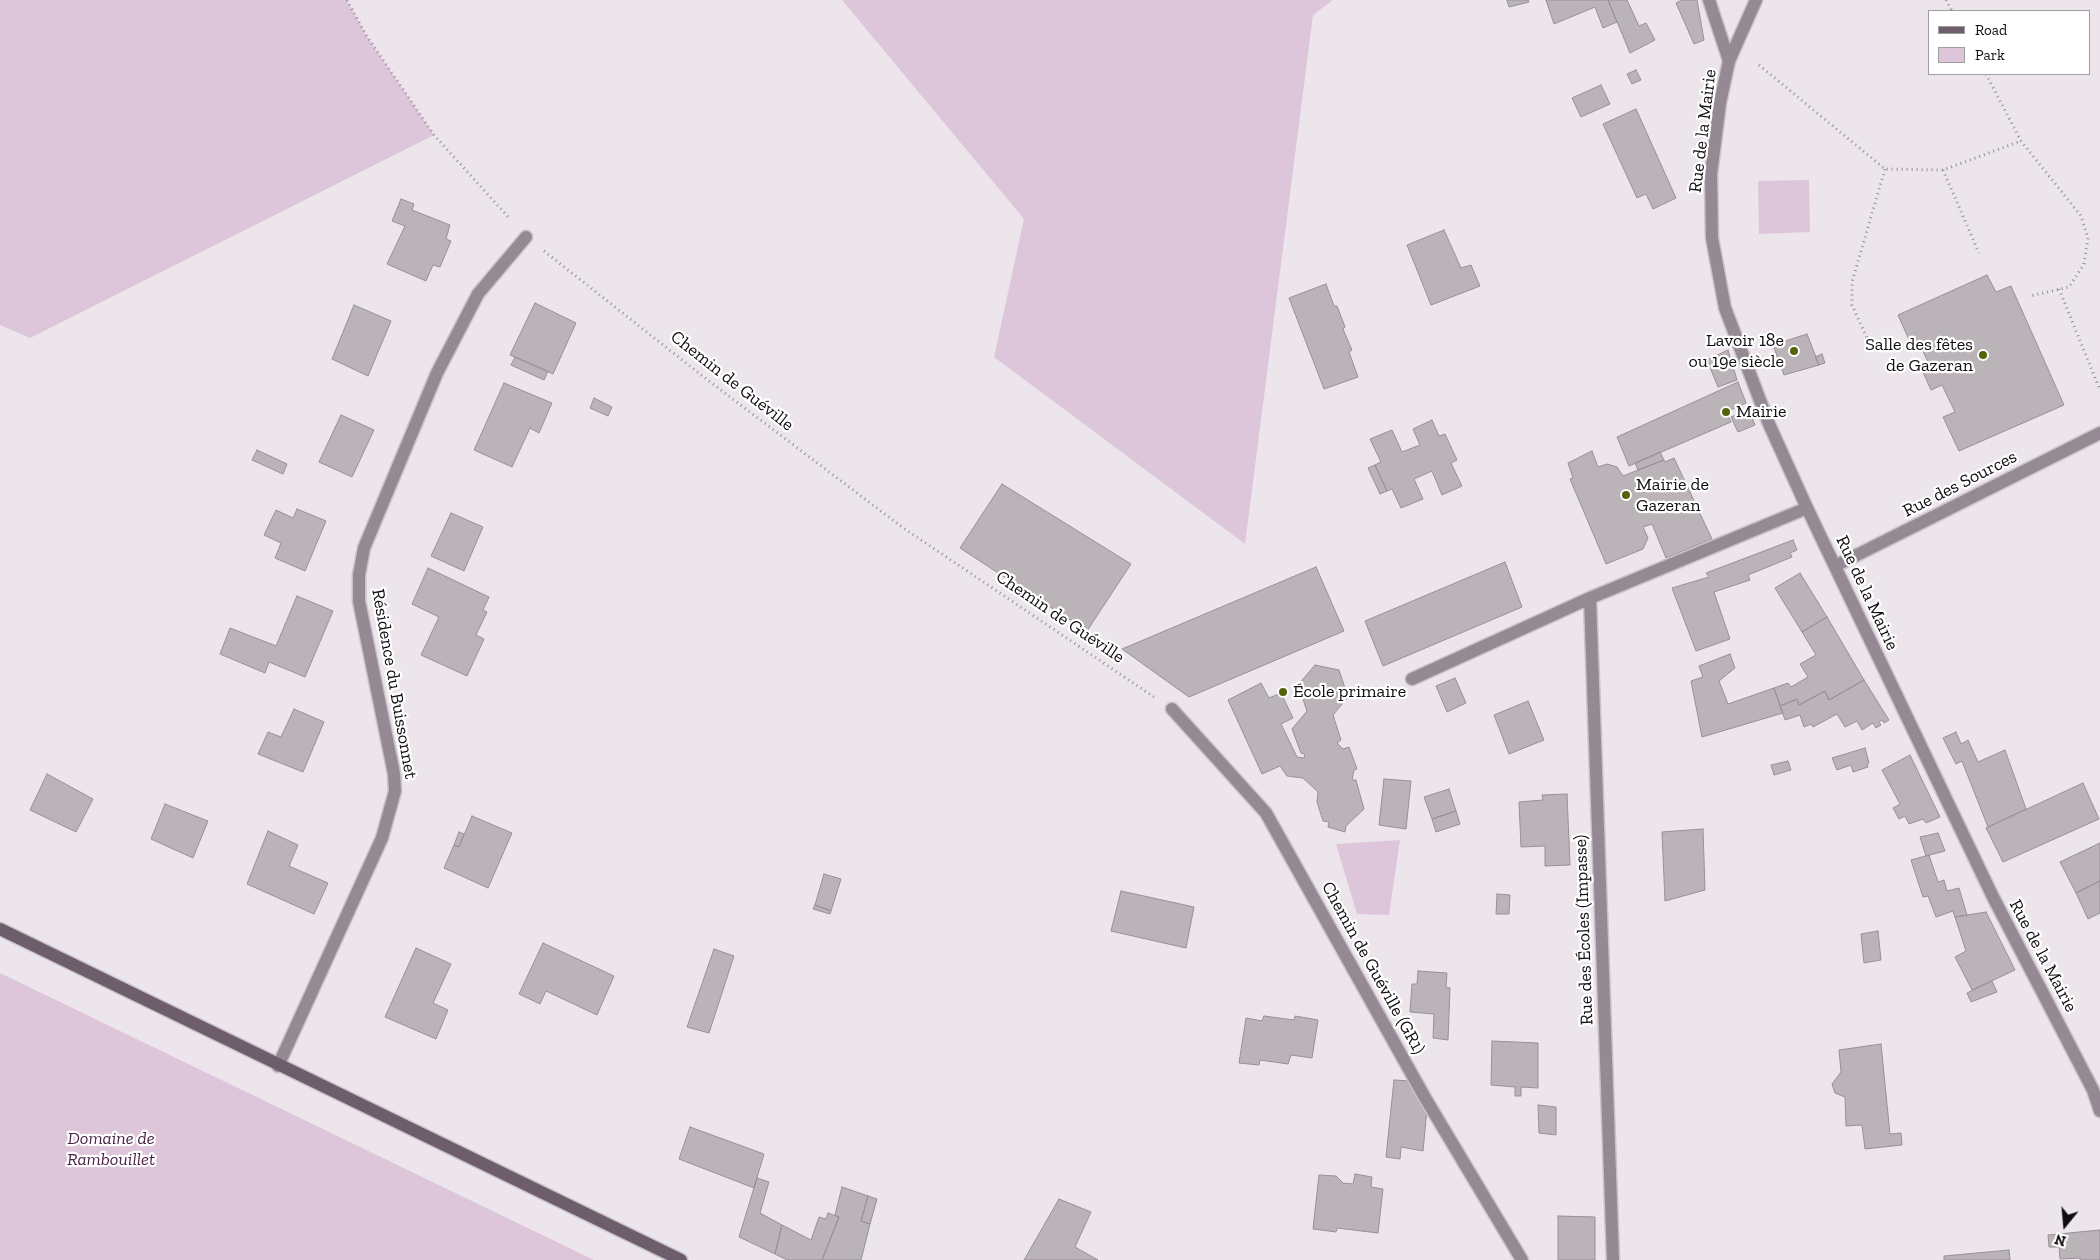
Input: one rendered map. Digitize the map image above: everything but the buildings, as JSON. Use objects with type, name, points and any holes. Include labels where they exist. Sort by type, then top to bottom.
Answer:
[{"type":"main road","points":[[0,929],[278,1066],[681,1260]]},
{"type":"street","points":[[1709,0],[1729,61]]},
{"type":"street","name":"Rue de la Mairie","points":[[1756,0],[1729,61],[1720,103],[1711,174],[1712,238],[1725,308],[1769,424],[1807,508],[1992,897],[2093,1090],[2100,1110]]},
{"type":"street","name":"Résidence du Buissonnet","points":[[278,1066],[382,838],[395,791],[394,774],[359,601],[359,575],[364,548],[437,373],[478,294],[526,237]]},
{"type":"street","name":"Rue des Sources","points":[[1836,566],[2100,433]]},
{"type":"street","points":[[1412,679],[1590,598],[1807,508]]},
{"type":"street","name":"Rue des Écoles (Impasse)","points":[[1590,598],[1613,1260]]},
{"type":"street","name":"Chemin de Guéville (GR1)","points":[[1172,709],[1266,814],[1424,1096],[1522,1260]]},
{"type":"path","name":"Chemin de Guéville","points":[[347,0],[366,35],[434,135],[526,237],[705,378],[902,527],[1172,709]]},
{"type":"path","points":[[1759,65],[1885,169],[1943,170],[2021,141]]},
{"type":"path","points":[[1987,75],[2021,141],[2081,216],[2088,238],[2084,264],[2069,287],[2030,296]]},
{"type":"path","points":[[1873,351],[1852,305],[1852,282],[1885,169]]},
{"type":"path","points":[[1943,170],[1979,253]]},
{"type":"path","points":[[2059,290],[2100,390]]},
{"type":"green space","points":[[0,0],[347,0],[366,35],[434,135],[30,338],[0,325]]},
{"type":"green space","points":[[842,0],[1333,0],[1313,15],[1245,544],[994,357],[1024,219]]},
{"type":"green space","points":[[1809,180],[1810,232],[1759,234],[1758,181]]},
{"type":"green space","points":[[1400,840],[1389,915],[1357,914],[1336,844]]},
{"type":"green space","name":"Domaine de Rambouillet","points":[[0,973],[594,1260],[0,1260]]},
{"type":"place","name":"Lavoir 18e ou 19e siècle","points":[[1794,351]]},
{"type":"place","name":"Salle des fêtes de Gazeran","points":[[1983,355]]},
{"type":"place","name":"Mairie","points":[[1726,412]]},
{"type":"place","name":"Mairie de Gazeran","points":[[1626,495]]},
{"type":"place","name":"École primaire","points":[[1283,692]]}]
